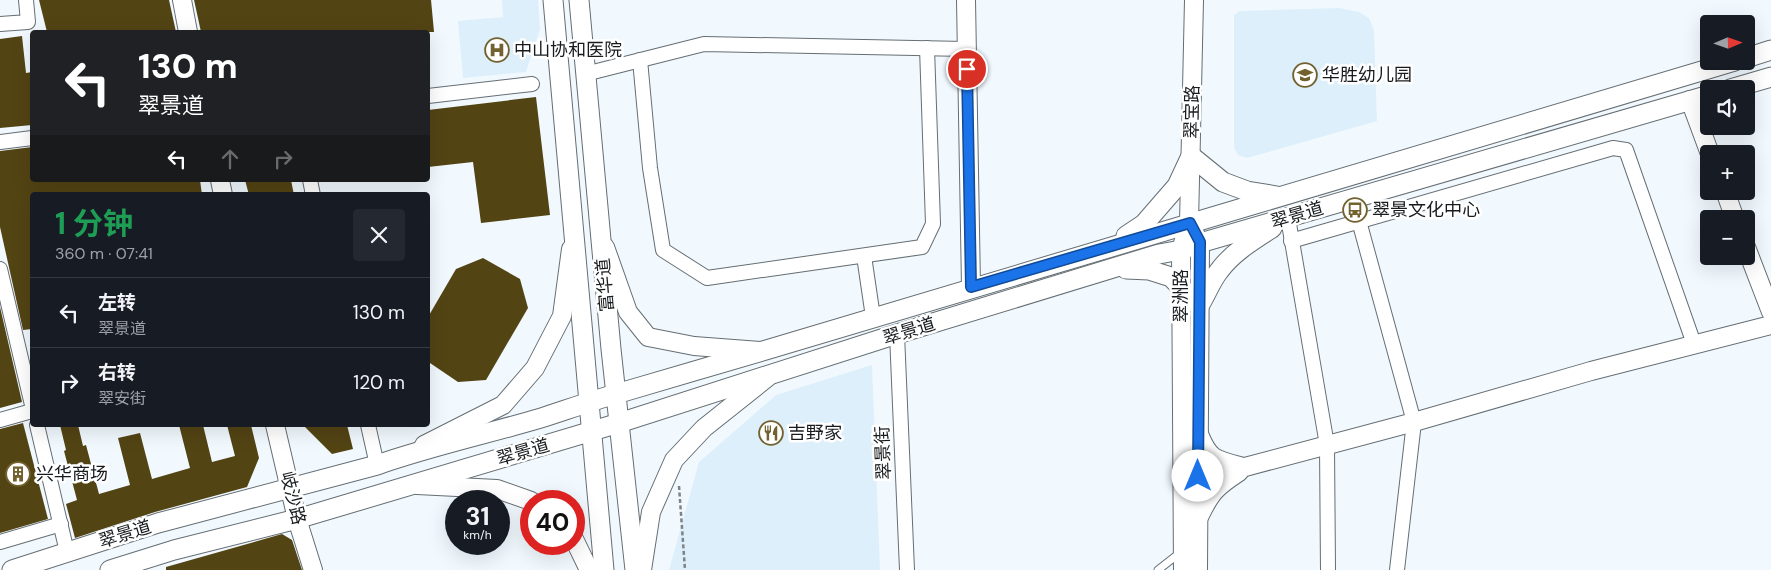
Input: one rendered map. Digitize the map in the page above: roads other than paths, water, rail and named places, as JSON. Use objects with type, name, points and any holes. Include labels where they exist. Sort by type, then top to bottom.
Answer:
[{"type":"main road","name":"富华道","points":[[553,0],[589,402],[590,432],[604,570]]},
{"type":"main road","name":"富华道","points":[[579,0],[610,349],[620,423],[634,570]]},
{"type":"main road","points":[[1755,55],[1771,50]]},
{"type":"main road","name":"翠景道","points":[[12,570],[38,566],[67,552],[158,523],[544,417],[971,287],[1281,197],[1705,70]]},
{"type":"main road","points":[[1755,82],[1771,77]]},
{"type":"main road","name":"翠景道","points":[[110,570],[174,550],[297,518],[590,432],[897,334],[1159,254],[1181,250],[1200,242],[1700,97]]},
{"type":"main road","points":[[1113,246],[1144,224],[1162,204],[1177,186],[1191,156],[1223,182],[1248,191],[1281,197]]},
{"type":"main road","points":[[1115,268],[1150,270],[1171,277],[1199,306],[1218,272],[1230,258],[1249,243],[1288,218]]},
{"type":"street","points":[[0,24],[28,22],[26,0]]},
{"type":"street","points":[[182,0],[188,30]]},
{"type":"street","points":[[966,0],[971,287]]},
{"type":"street","name":"翠宝路","points":[[1190,223],[1194,0]]},
{"type":"street","points":[[585,74],[704,44],[966,49]]},
{"type":"street","points":[[640,60],[650,168],[663,250],[707,278],[922,247],[933,224],[927,48]]},
{"type":"street","points":[[430,96],[532,84]]},
{"type":"street","points":[[1690,100],[1707,145]]},
{"type":"street","points":[[0,142],[30,138]]},
{"type":"street","points":[[1291,240],[1613,148],[1626,150],[1694,344]]},
{"type":"street","points":[[1288,218],[1327,446],[1328,570]]},
{"type":"street","points":[[1359,221],[1414,422],[1397,570]]},
{"type":"street","name":"翠洲路","points":[[1183,570],[1190,476],[1198,433],[1200,242],[1190,223]]},
{"type":"street","name":"翠洲路","points":[[1190,223],[1181,250],[1181,286],[1190,476],[1198,520],[1198,570]]},
{"type":"street","points":[[600,230],[628,312],[648,337],[694,346],[763,351]]},
{"type":"street","points":[[404,455],[503,405],[535,368],[562,316],[573,234]]},
{"type":"street","points":[[864,256],[873,317]]},
{"type":"street","points":[[1753,265],[1771,312]]},
{"type":"street","points":[[0,269],[30,396]]},
{"type":"street","points":[[1190,476],[1245,467],[1327,446],[1590,371],[1771,325]]},
{"type":"street","name":"翠景街","points":[[897,334],[906,570]]},
{"type":"street","points":[[642,570],[651,512],[674,460],[704,428],[768,376]]},
{"type":"street","points":[[0,420],[30,412]]},
{"type":"street","points":[[37,427],[67,552]]},
{"type":"street","name":"岐沙路","points":[[276,427],[297,518],[313,570]]},
{"type":"street","points":[[368,427],[377,464]]},
{"type":"street","points":[[1198,433],[1206,451],[1220,461],[1245,467]]},
{"type":"street","points":[[1198,520],[1208,500],[1219,485],[1245,467]]},
{"type":"street","points":[[411,485],[497,490],[520,497]]},
{"type":"street","points":[[0,542],[61,524]]},
{"type":"street","points":[[582,555],[589,570]]},
{"type":"lane","points":[[1158,570],[1183,550]]},
{"type":"place","name":"中山协和医院","points":[[497,50]]},
{"type":"place","name":"华胜幼儿园","points":[[1305,75]]},
{"type":"place","name":"翠景文化中心","points":[[1355,210]]},
{"type":"place","name":"吉野家","points":[[771,433]]},
{"type":"place","name":"兴华商场","points":[[18,474]]}]
